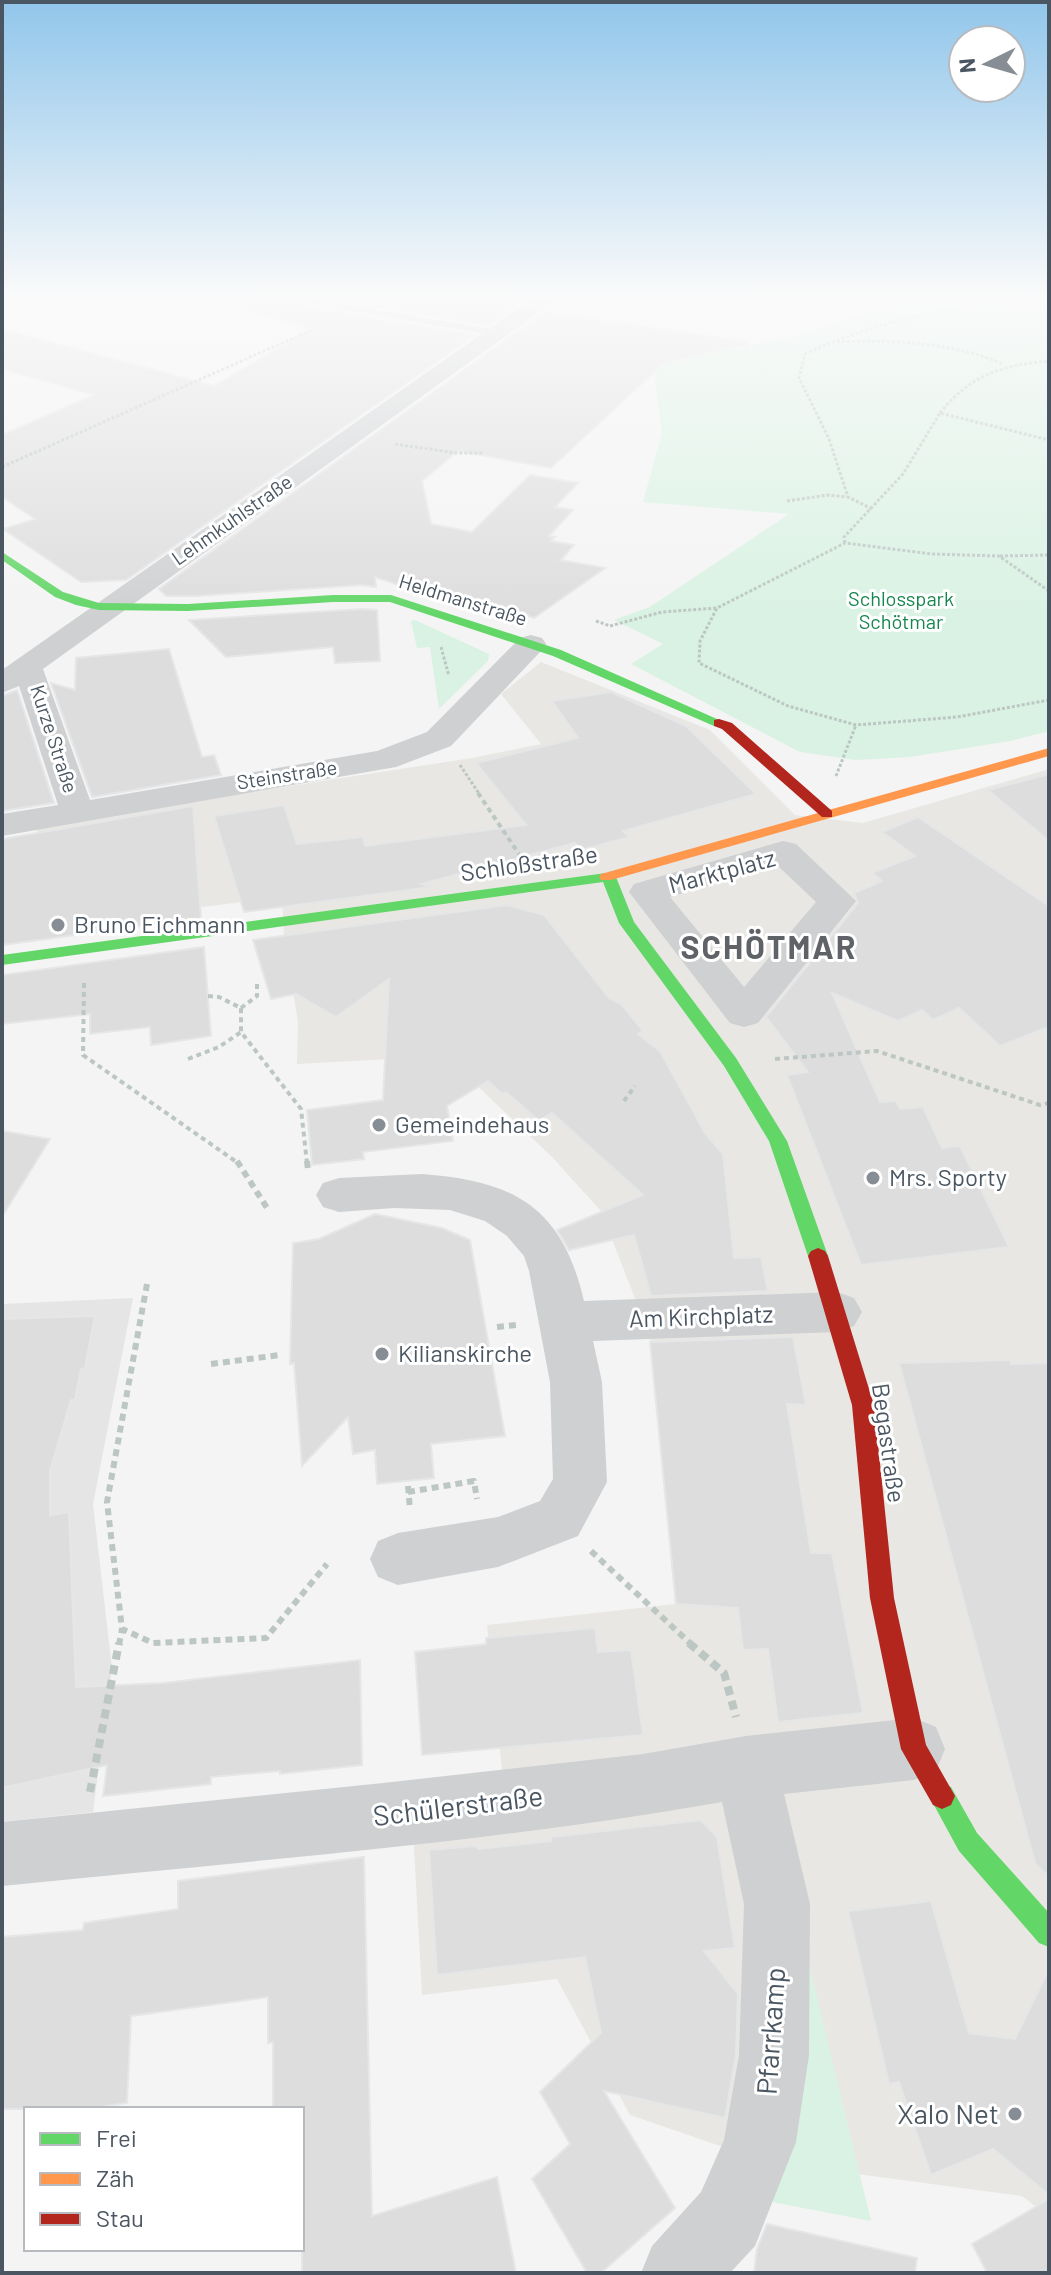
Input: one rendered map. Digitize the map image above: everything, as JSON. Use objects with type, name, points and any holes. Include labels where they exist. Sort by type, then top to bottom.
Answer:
[{"type":"street","name":"Lehmkuhlstraße","points":[[14,676],[397,404]]},
{"type":"street","name":"Heldmanstraße","points":[[2,555],[58,594],[81,603],[109,608],[197,608],[362,597],[391,599],[531,644],[615,676],[727,726],[827,814]]},
{"type":"street","name":"Steinstraße","points":[[2,825],[384,760],[439,739],[531,644]]},
{"type":"street","name":"Kurze Straße","points":[[14,676],[33,676],[77,811]]},
{"type":"street","name":"Schloßstraße","points":[[2,960],[609,877],[1049,752]]},
{"type":"street","name":"Marktplatz","points":[[783,852],[837,901],[744,1014],[647,892],[783,852]]},
{"type":"street","name":"Begastraße","points":[[609,877],[627,923],[730,1062],[778,1141],[837,1312],[863,1405],[882,1598],[914,1749],[968,1842],[1049,1933]]},
{"type":"street","points":[[325,1189],[411,1190],[468,1195],[518,1218],[544,1247],[565,1322],[576,1382],[580,1482],[559,1519],[498,1542],[404,1538]]},
{"type":"street","name":"Am Kirchplatz","points":[[565,1322],[837,1312]]},
{"type":"street","name":"Schülerstraße","points":[[2,1854],[643,1785],[740,1738],[914,1749]]},
{"type":"street","name":"Pfarrkamp","points":[[679,2273],[728,2219],[760,2142],[774,2055],[777,1904],[740,1738]]},
{"type":"path","points":[[2,467],[144,404]]},
{"type":"path","points":[[812,404],[829,439],[848,497]]},
{"type":"path","points":[[845,543],[844,537],[903,474],[946,404]]},
{"type":"path","points":[[940,413],[1049,440]]},
{"type":"path","points":[[350,437],[456,453],[484,453]]},
{"type":"path","points":[[787,501],[828,495],[848,497],[872,509]]},
{"type":"path","points":[[596,621],[610,626],[662,612],[717,608],[845,543],[932,554],[1049,555]]},
{"type":"path","points":[[999,556],[1049,591]]},
{"type":"path","points":[[717,608],[700,641],[699,663],[788,706],[856,725],[889,725],[957,717],[1049,700]]},
{"type":"path","points":[[432,612],[451,686],[464,713]]},
{"type":"path","points":[[839,773],[856,725]]},
{"type":"path","points":[[439,739],[465,772],[541,888]]},
{"type":"path","points":[[84,949],[83,1055],[237,1161],[269,1211]]},
{"type":"path","points":[[241,1008],[257,996],[257,982]]},
{"type":"path","points":[[208,996],[219,997],[241,1008]]},
{"type":"path","points":[[241,1008],[241,1032],[301,1109],[325,1189]]},
{"type":"path","points":[[188,1059],[219,1047],[241,1032]]},
{"type":"path","points":[[730,1062],[877,1051],[1040,1105],[1049,1103]]},
{"type":"path","points":[[624,1101],[635,1086]]},
{"type":"path","points":[[91,1787],[122,1629],[107,1502],[147,1284]]},
{"type":"path","points":[[211,1364],[280,1355]]},
{"type":"path","points":[[410,1507],[408,1489],[474,1481],[478,1507]]},
{"type":"path","points":[[404,1538],[424,1514]]},
{"type":"path","points":[[559,1519],[648,1607],[724,1673],[740,1738]]},
{"type":"path","points":[[122,1629],[153,1643],[266,1638],[327,1564]]},
{"type":"shaded area","name":"SCHÖTMAR","points":[[541,662],[710,730],[795,815],[863,823],[1049,769],[1049,2217],[1022,2196],[767,2162],[630,2115],[557,1979],[422,1995],[413,1830],[507,1819],[487,1625],[675,1604],[650,1337],[601,1211],[552,1157],[446,1056],[297,1064],[298,1022],[284,938],[282,897],[2,932],[2,863],[37,859],[37,825],[472,758],[541,744],[501,694]]},
{"type":"shaded area","points":[[133,1298],[93,1504],[112,1668],[93,1812],[2,1822],[2,1304]]},
{"type":"green space","name":"Schlosspark Schötmar","points":[[658,404],[1049,404],[1049,731],[1010,741],[910,757],[856,760],[800,752],[631,664],[663,644],[614,620],[650,607],[789,514],[643,502],[662,433]]},
{"type":"green space","points":[[415,620],[489,654],[488,661],[439,709],[430,647],[417,648],[411,621]]},
{"type":"green space","points":[[801,1931],[871,2221],[772,2202]]},
{"type":"building","points":[[73,404],[376,404],[126,580],[81,582],[3,529],[35,519],[2,497],[2,435]]},
{"type":"building","points":[[416,404],[620,404],[551,468],[458,451],[422,481],[431,524],[472,532],[530,475],[578,483],[555,507],[573,510],[549,536],[555,537],[551,541],[574,545],[561,560],[605,568],[534,618],[483,600],[469,609],[375,577],[376,587],[362,585],[197,596],[166,596],[159,589]]},
{"type":"building","points":[[377,610],[380,661],[335,663],[333,647],[226,657],[189,620]]},
{"type":"building","points":[[169,649],[202,757],[214,755],[221,775],[92,797],[51,683],[75,690],[76,658]]},
{"type":"building","points":[[17,690],[54,803],[2,811],[2,696]]},
{"type":"building","points":[[611,692],[686,726],[756,794],[623,831],[629,837],[581,850],[575,843],[421,884],[431,887],[244,912],[214,816],[284,805],[297,844],[363,837],[365,846],[526,825],[476,763],[578,738],[552,701]]},
{"type":"building","points":[[1049,774],[1049,841],[988,790]]},
{"type":"building","points":[[193,806],[201,918],[2,945],[2,839]]},
{"type":"building","points":[[918,817],[1049,906],[1049,1027],[1000,1046],[959,1008],[933,1020],[922,1010],[898,1021],[832,993],[880,1102],[896,1101],[900,1109],[923,1107],[942,1148],[960,1146],[1009,1247],[861,1265],[787,1075],[808,1072],[766,1017],[858,903],[854,893],[882,881],[872,873],[915,856],[882,832]]},
{"type":"building","points":[[507,905],[544,915],[609,998],[621,1004],[643,1031],[638,1034],[660,1051],[705,1133],[723,1154],[734,1258],[761,1257],[768,1291],[651,1296],[634,1235],[569,1250],[557,1230],[643,1195],[552,1113],[539,1121],[506,1092],[502,1094],[488,1081],[447,1106],[453,1141],[363,1152],[364,1159],[312,1165],[307,1110],[383,1100],[389,979],[336,1017],[296,994],[271,999],[253,940]]},
{"type":"building","points":[[204,947],[211,1036],[151,1045],[150,1027],[90,1034],[90,1014],[2,1024],[2,975]]},
{"type":"building","points":[[2,1131],[50,1139],[2,1217]]},
{"type":"building","name":"Kilianskirche","points":[[375,1214],[442,1228],[470,1240],[505,1436],[431,1444],[434,1478],[377,1484],[375,1450],[353,1454],[348,1417],[302,1466],[294,1363],[290,1364],[293,1243],[319,1239]]},
{"type":"building","points":[[95,1316],[85,1368],[81,1369],[75,1400],[71,1400],[50,1471],[50,1515],[69,1512],[76,1687],[163,1683],[360,1660],[362,1765],[280,1774],[280,1771],[211,1777],[211,1784],[103,1796],[107,1765],[2,1788],[2,1319]]},
{"type":"building","points":[[793,1337],[806,1405],[787,1404],[811,1553],[832,1553],[863,1713],[778,1722],[768,1649],[743,1650],[738,1608],[676,1604],[650,1342]]},
{"type":"building","points":[[1010,1360],[1011,1364],[1049,1363],[1049,1873],[1045,1874],[1035,1863],[899,1363]]},
{"type":"building","points":[[595,1628],[598,1652],[631,1650],[643,1735],[422,1755],[415,1652],[486,1644],[486,1638]]},
{"type":"building","points":[[701,1820],[717,1837],[735,1948],[704,1951],[738,1994],[736,2055],[725,2118],[604,2091],[675,2208],[601,2273],[587,2273],[532,2179],[570,2144],[540,2092],[601,2033],[585,1957],[437,1975],[429,1850],[475,1846],[479,1849],[551,1841],[551,1837]]},
{"type":"building","points":[[364,1857],[372,2216],[497,2177],[516,2273],[302,2273],[304,2107],[273,2107],[273,2042],[268,2043],[268,1997],[131,2016],[127,2103],[100,2107],[2,2109],[2,1937],[83,1930],[84,1923],[178,1909],[178,1881]]},
{"type":"building","points":[[931,1901],[969,2033],[1015,2039],[1049,1969],[1049,2195],[993,2149],[931,2175],[899,2082],[889,2084],[848,1911]]},
{"type":"building","points":[[1049,2199],[1049,2273],[987,2273],[972,2244]]},
{"type":"building","points":[[767,2224],[917,2258],[915,2273],[754,2273],[757,2249]]},
{"type":"traffic: fast","points":[[2,555],[59,594],[99,607],[188,607],[333,598],[391,599],[557,653],[719,723]]},
{"type":"traffic: fast","points":[[2,960],[606,877]]},
{"type":"traffic: fast","points":[[609,877],[627,923],[730,1062],[778,1141],[818,1256]]},
{"type":"traffic: fast","points":[[942,1796],[968,1842],[1049,1933]]},
{"type":"traffic: slow","points":[[606,877],[1049,752]]},
{"type":"traffic: jam","points":[[719,723],[727,726],[827,814]]},
{"type":"traffic: jam","points":[[818,1256],[863,1405],[882,1598],[914,1749],[942,1796]]},
{"type":"place","name":"Bruno Eichmann","points":[[58,925]]},
{"type":"place","name":"Gemeindehaus","points":[[379,1125]]},
{"type":"place","name":"Mrs. Sporty","points":[[873,1178]]},
{"type":"place","name":"Kilianskirche","points":[[382,1354]]},
{"type":"place","name":"Xalo Net","points":[[1015,2114]]},
{"type":"district","name":"SCHÖTMAR","points":[[769,948]]}]
